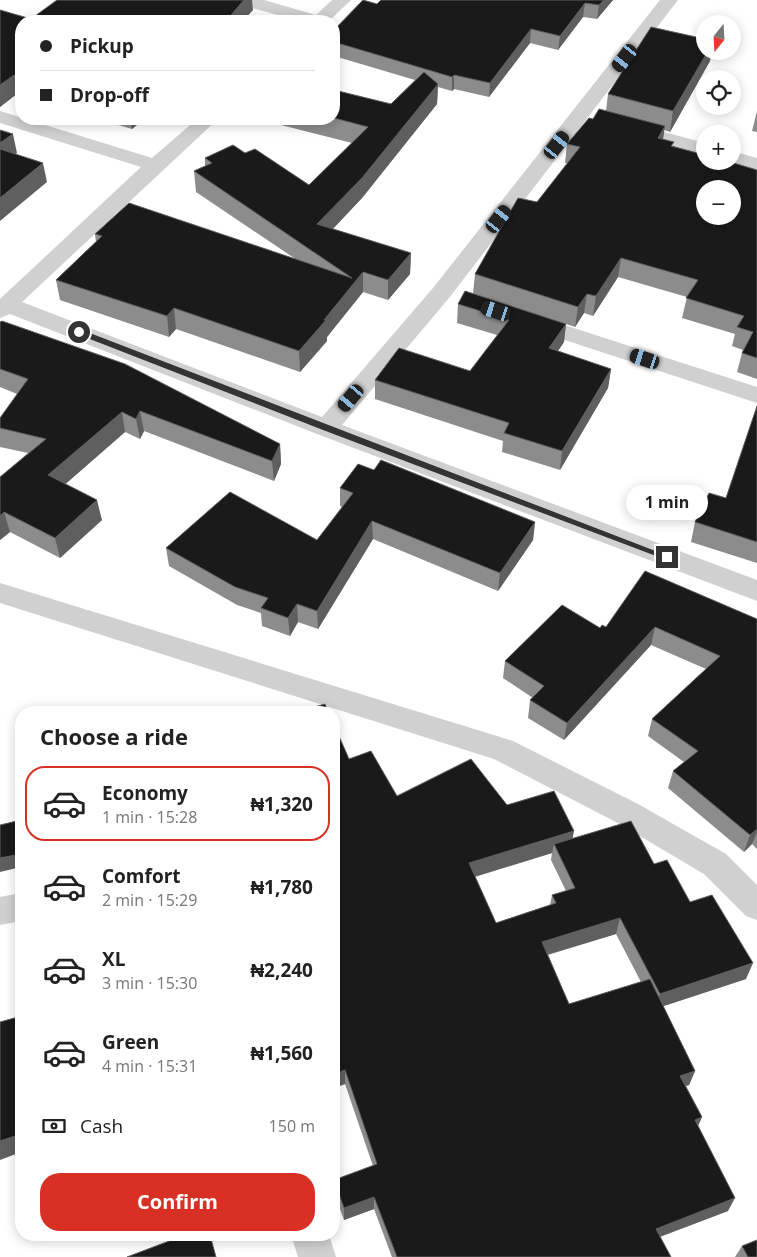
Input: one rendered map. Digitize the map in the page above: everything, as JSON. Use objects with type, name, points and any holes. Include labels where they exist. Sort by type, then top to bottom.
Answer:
[{"type":"street","points":[[244,0],[298,15]]},
{"type":"street","points":[[326,15],[342,0]]},
{"type":"street","points":[[326,428],[450,296],[596,120],[670,0]]},
{"type":"street","points":[[0,117],[15,122]]},
{"type":"street","points":[[596,120],[696,148]]},
{"type":"street","points":[[26,125],[155,165]]},
{"type":"street","points":[[201,125],[155,165],[4,308],[757,591]]},
{"type":"street","points":[[741,160],[757,164]]},
{"type":"street","points":[[506,314],[757,395]]},
{"type":"street","points":[[0,593],[503,750],[627,813],[716,864],[757,906]]},
{"type":"street","points":[[0,912],[15,908]]},
{"type":"street","points":[[312,1241],[317,1257]]},
{"type":"building","points":[[57,0],[244,0],[231,15],[36,15]]},
{"type":"building","points":[[363,0],[377,4],[381,0],[604,0],[599,5],[585,3],[560,36],[531,29],[490,83],[454,75],[452,77],[340,44],[340,24]]},
{"type":"building","points":[[0,10],[17,15],[15,15],[15,75],[0,85]]},
{"type":"building","points":[[651,27],[696,37],[696,60],[703,60],[673,111],[608,94]]},
{"type":"building","points":[[424,72],[438,84],[362,178],[317,224],[411,253],[388,280],[363,272],[299,351],[174,308],[167,316],[56,280],[102,236],[95,234],[129,203],[352,278],[194,171],[212,163],[205,158],[233,145],[245,153],[255,149],[309,185],[368,127],[340,120],[340,91],[391,104]]},
{"type":"building","points":[[599,109],[665,126],[658,138],[674,142],[671,146],[696,153],[696,170],[741,170],[741,165],[757,170],[757,358],[742,353],[753,332],[737,327],[744,316],[686,298],[698,280],[621,258],[596,296],[587,294],[578,307],[475,274],[518,198],[537,202],[580,147],[567,144],[589,118],[593,119]]},
{"type":"building","points":[[0,130],[13,134],[0,143]]},
{"type":"building","points":[[0,149],[43,163],[0,198]]},
{"type":"building","points":[[465,291],[566,324],[549,348],[611,369],[562,451],[504,433],[509,423],[375,380],[399,348],[470,371],[509,320],[458,304]]},
{"type":"building","points":[[2,321],[125,364],[280,444],[272,461],[140,411],[136,419],[122,412],[48,475],[97,500],[55,538],[4,512],[0,516],[0,477],[46,439],[0,428],[0,418],[28,379],[0,369],[0,322]]},
{"type":"building","points":[[757,406],[757,542],[695,522],[709,493],[726,498]]},
{"type":"building","points":[[381,460],[535,522],[500,573],[372,521],[317,611],[297,604],[288,618],[261,608],[268,598],[235,587],[166,548],[230,492],[317,540],[353,493],[340,488],[358,464],[374,470]]},
{"type":"building","points":[[645,571],[757,619],[757,829],[750,835],[673,771],[698,751],[652,719],[720,656],[655,627],[567,723],[530,700],[544,686],[505,661],[562,605],[600,628],[602,625],[606,627]]},
{"type":"building","points":[[340,739],[349,759],[371,751],[397,796],[471,759],[507,805],[554,791],[574,831],[469,863],[496,923],[556,903],[552,895],[575,888],[554,844],[631,821],[654,864],[667,860],[690,902],[712,895],[753,963],[660,994],[620,918],[542,942],[569,1004],[650,979],[695,1071],[680,1076],[702,1117],[695,1120],[735,1198],[656,1229],[671,1257],[397,1257],[374,1197],[344,1208],[340,1197],[340,1178],[377,1164],[345,1070],[340,1072]]},
{"type":"building","points":[[15,821],[15,855],[0,858],[0,825]]},
{"type":"building","points":[[15,1018],[15,1136],[0,1141],[0,1022]]},
{"type":"building","points":[[757,1240],[757,1257],[748,1257],[742,1246]]},
{"type":"building","points":[[169,1241],[212,1241],[216,1257],[127,1257]]},
{"type":"route","points":[[79,332],[667,557]]}]
